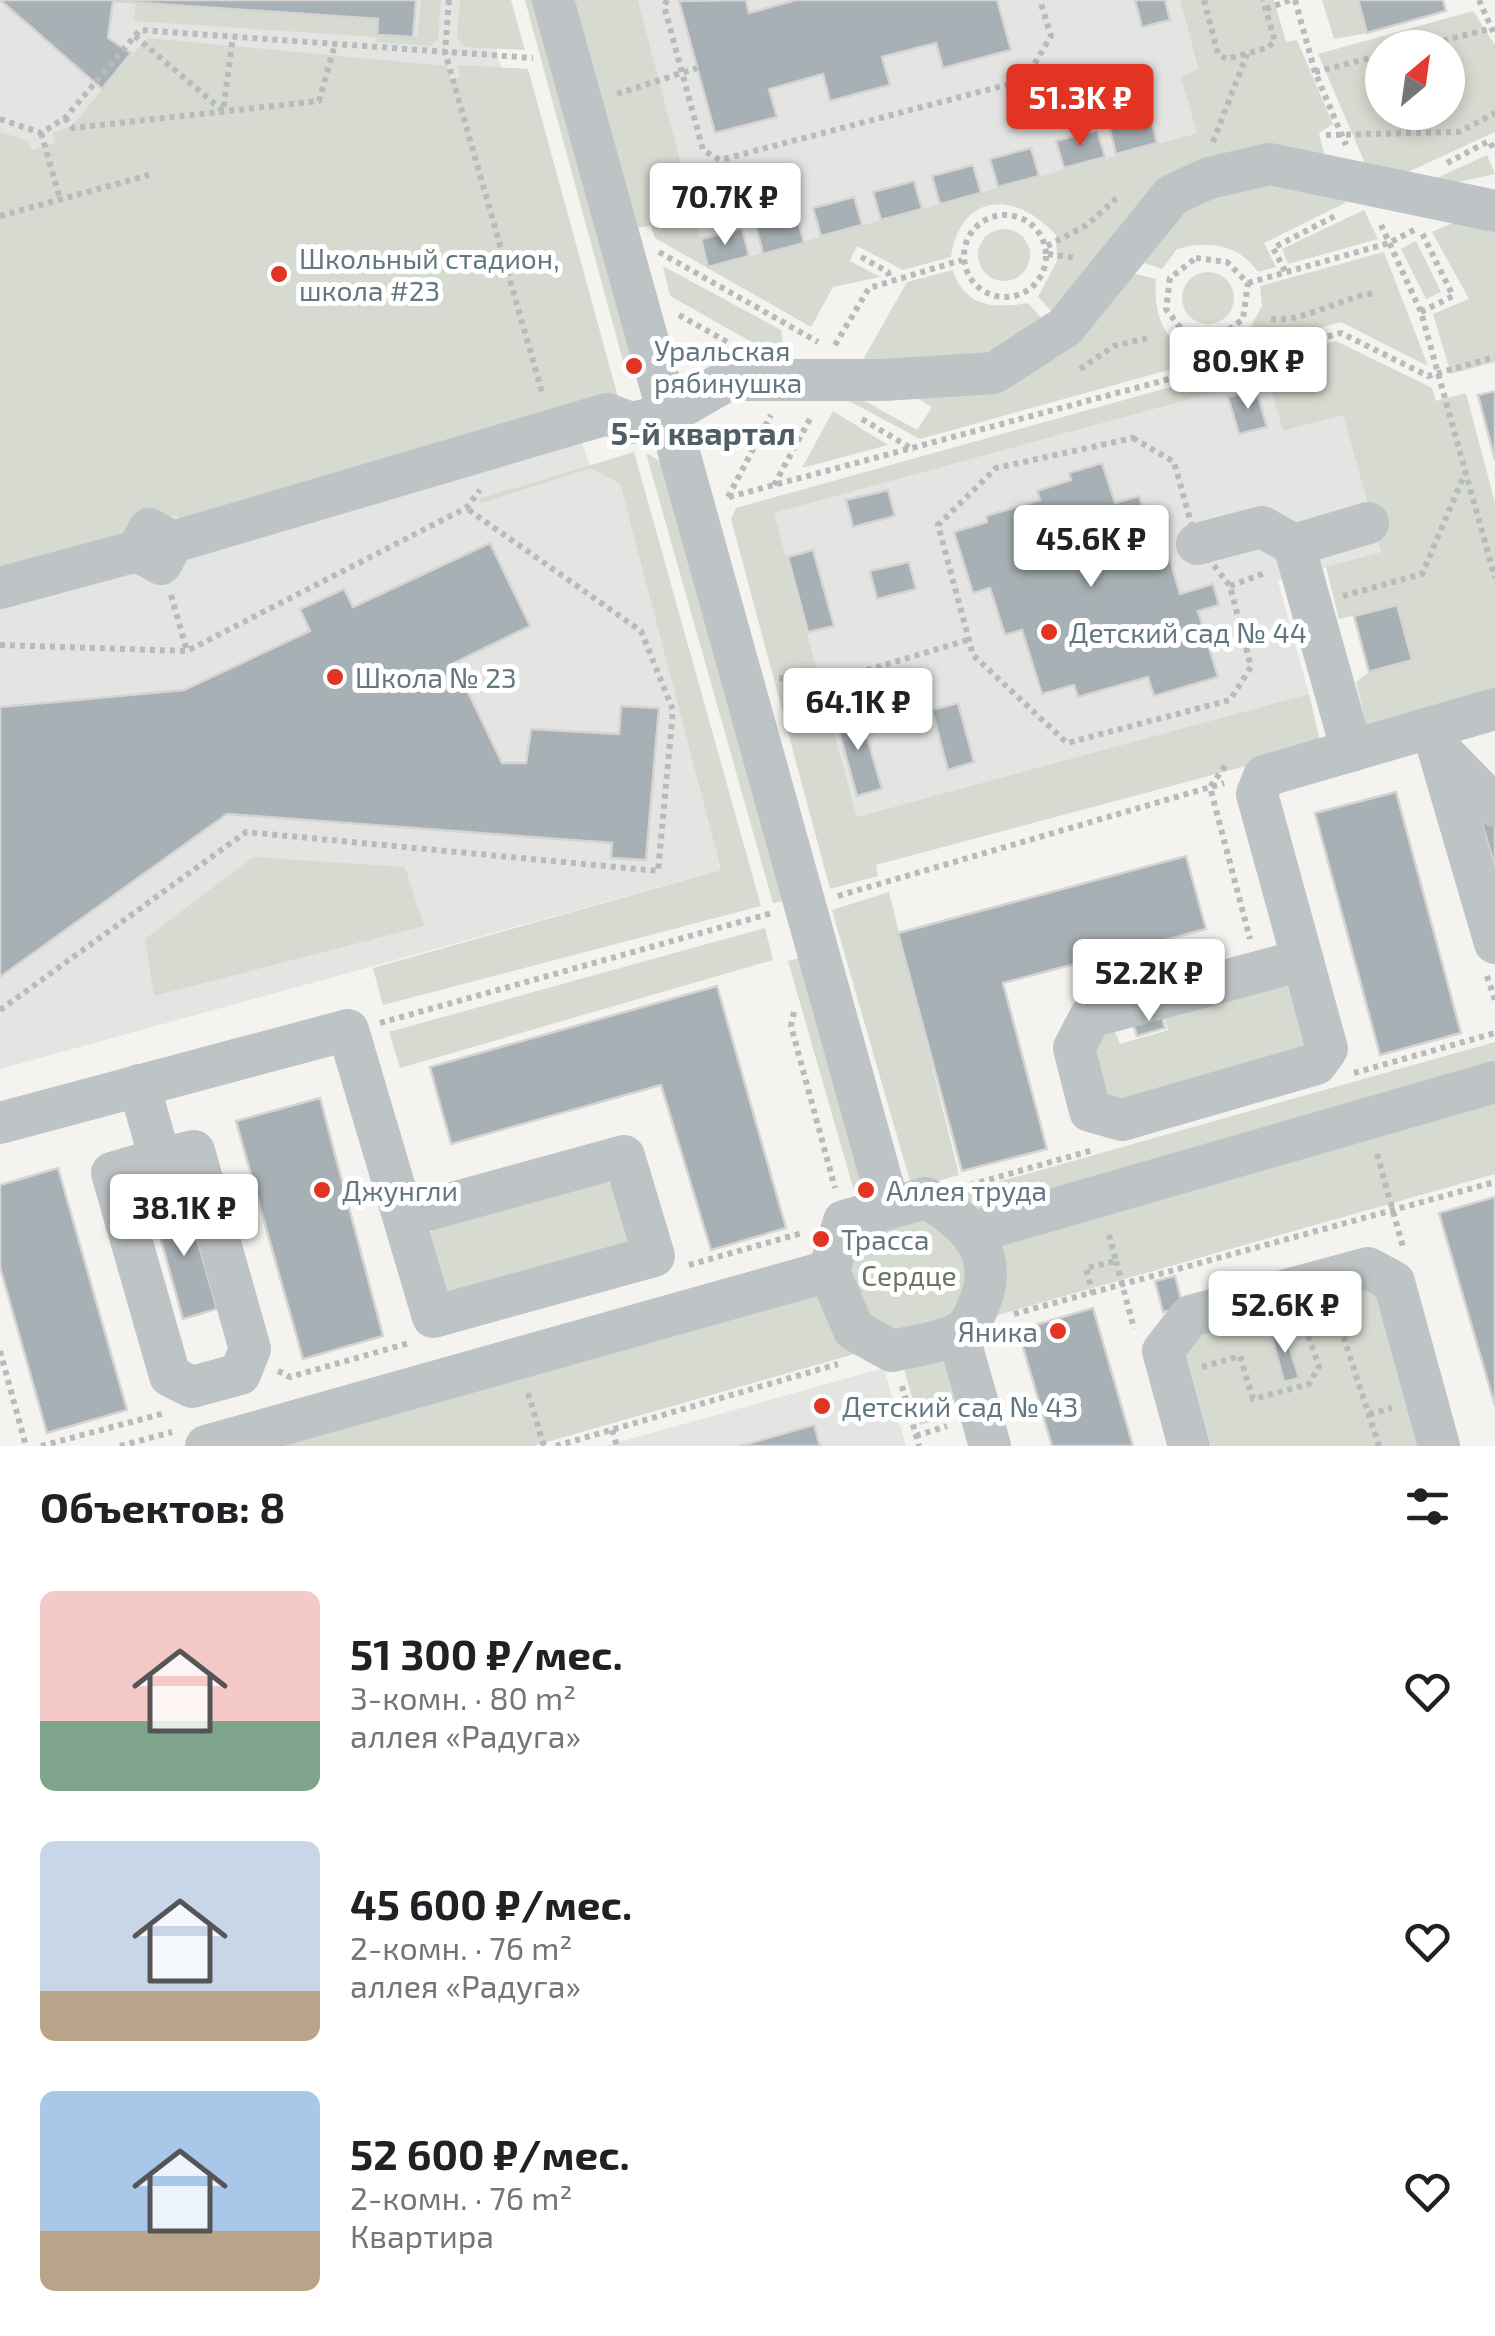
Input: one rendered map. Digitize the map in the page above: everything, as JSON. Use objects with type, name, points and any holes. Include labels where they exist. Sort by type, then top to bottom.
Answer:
[{"type":"street","points":[[553,0],[737,673],[908,1202]]},
{"type":"street","points":[[0,588],[157,552],[606,414],[631,423],[667,415],[728,380],[884,380],[994,372],[1034,351],[1065,327],[1172,195],[1209,178],[1270,164],[1366,191],[1495,211]]},
{"type":"street","points":[[1197,544],[1262,527],[1294,544],[1368,523]]},
{"type":"street","points":[[1294,544],[1352,751]]},
{"type":"street","points":[[1303,960],[1090,1016],[1074,1048],[1090,1111],[1122,1120],[1316,1064],[1327,1049],[1303,960],[1257,794],[1264,776],[1352,751],[1435,738],[1495,709]]},
{"type":"street","points":[[1435,738],[1495,806]]},
{"type":"street","points":[[1435,738],[1495,943]]},
{"type":"street","points":[[0,1124],[348,1030],[433,1317],[654,1256],[624,1156],[405,1216]]},
{"type":"street","points":[[972,1232],[1495,1082]]},
{"type":"street","points":[[139,1085],[160,1159]]},
{"type":"street","points":[[194,1150],[250,1349],[240,1374],[192,1387],[170,1376],[112,1173],[160,1159],[194,1150]]},
{"type":"street","points":[[964,1330],[887,1349],[854,1330],[829,1271],[844,1220],[908,1202],[958,1216],[972,1232],[983,1253],[986,1272],[983,1296],[964,1330],[990,1446]]},
{"type":"street","points":[[1189,1446],[1163,1351],[1190,1316],[1368,1268],[1394,1282],[1440,1446]]},
{"type":"street","points":[[206,1446],[829,1271]]},
{"type":"path","points":[[449,0],[445,52],[551,429]]},
{"type":"path","points":[[666,0],[664,6],[680,72],[703,150],[720,160],[1025,80],[1051,36],[1040,0]]},
{"type":"path","points":[[1204,0],[1218,54],[1227,60],[1275,40],[1263,0]]},
{"type":"path","points":[[1266,9],[1292,0],[1315,72],[1421,312],[1495,578]]},
{"type":"path","points":[[1480,0],[1488,29],[1495,36]]},
{"type":"path","points":[[1465,35],[1488,29]]},
{"type":"path","points":[[40,134],[64,118],[140,30],[533,58]]},
{"type":"path","points":[[135,36],[223,111]]},
{"type":"path","points":[[223,111],[233,37]]},
{"type":"path","points":[[64,118],[74,128],[319,102],[335,44]]},
{"type":"path","points":[[1209,178],[1211,147],[1247,54]]},
{"type":"path","points":[[1315,72],[1365,60]]},
{"type":"path","points":[[604,98],[697,68]]},
{"type":"path","points":[[1314,135],[1458,132],[1495,113]]},
{"type":"path","points":[[0,121],[40,134]]},
{"type":"path","points":[[40,134],[60,200]]},
{"type":"path","points":[[0,216],[149,175]]},
{"type":"path","points":[[1285,270],[1273,248],[1366,191]]},
{"type":"path","points":[[998,214],[1028,220],[1047,246],[1042,277],[1026,293],[999,298],[974,285],[962,260],[971,230],[998,214]]},
{"type":"path","points":[[1047,246],[1086,225]]},
{"type":"path","points":[[1419,228],[1453,296],[1421,312]]},
{"type":"path","points":[[618,231],[884,380]]},
{"type":"path","points":[[1248,283],[1389,243]]},
{"type":"path","points":[[861,257],[888,272],[890,282]]},
{"type":"path","points":[[1196,258],[1227,262],[1248,283],[1243,319],[1218,338],[1186,335],[1166,310],[1170,278],[1196,258]]},
{"type":"path","points":[[832,350],[869,288],[962,260]]},
{"type":"path","points":[[1271,319],[1287,320],[1349,296],[1376,293]]},
{"type":"path","points":[[728,497],[1341,332],[1428,376],[1495,357]]},
{"type":"path","points":[[1080,369],[1114,346],[1148,338]]},
{"type":"path","points":[[1218,338],[1226,364]]},
{"type":"path","points":[[773,486],[815,411]]},
{"type":"path","points":[[1134,438],[1174,462],[1197,544],[1230,586],[1251,667],[1230,700],[1066,742],[972,655],[968,640],[938,525],[996,468],[1134,438]]},
{"type":"path","points":[[1310,606],[1422,574],[1466,472]]},
{"type":"path","points":[[0,645],[187,651],[466,508],[487,482]]},
{"type":"path","points":[[0,1010],[246,832],[658,871],[674,710],[641,631],[466,508]]},
{"type":"path","points":[[157,552],[187,651]]},
{"type":"path","points":[[737,673],[820,684],[968,640]]},
{"type":"path","points":[[908,1202],[1084,1152]]},
{"type":"path","points":[[964,1330],[1495,1182]]},
{"type":"path","points":[[1116,1261],[1122,1286]]},
{"type":"path","points":[[1202,1384],[1197,1368],[1240,1356],[1253,1399],[1309,1384],[1318,1366],[1308,1336],[1340,1326],[1380,1446]]},
{"type":"path","points":[[556,1446],[887,1349],[919,1446]]},
{"type":"path","points":[[0,1350],[26,1446]]},
{"type":"path","points":[[518,1358],[544,1446]]},
{"type":"path","points":[[612,1430],[617,1446]]},
{"type":"shaded area","name":"Школа № 23","points":[[0,0],[483,0],[501,66],[569,407],[591,468],[620,484],[721,870],[0,1069]]},
{"type":"shaded area","points":[[638,0],[1180,0],[1198,70],[1182,77],[1197,133],[707,269]]},
{"type":"shaded area","name":"Детский сад № 44","points":[[1269,378],[1283,431],[1343,414],[1381,552],[1278,581],[1309,694],[857,818],[773,513]]},
{"type":"shaded area","name":"Детский сад № 43","points":[[884,1368],[906,1446],[605,1446]]},
{"type":"green space","points":[[136,0],[384,15],[386,35],[417,37],[421,0],[441,0],[438,39],[430,46],[376,42],[376,37],[134,21]]},
{"type":"green space","points":[[460,0],[511,0],[525,50],[465,47],[457,38]]},
{"type":"green space","points":[[525,0],[548,0],[645,372],[627,376]]},
{"type":"green space","points":[[566,0],[638,0],[708,268],[1197,133],[1181,77],[1198,69],[1180,0],[1274,0],[1286,42],[1297,40],[1333,124],[1319,133],[1327,165],[1218,165],[1058,318],[1038,297],[1057,261],[1056,235],[1025,211],[993,205],[978,209],[966,220],[951,257],[903,270],[857,246],[850,261],[880,277],[833,287],[811,327],[655,238],[651,226],[628,229]]},
{"type":"green space","points":[[1322,0],[1357,0],[1365,33],[1334,39]]},
{"type":"green space","points":[[1473,11],[1495,45],[1495,132],[1386,182],[1370,175],[1318,54],[1365,41],[1365,130],[1465,130],[1465,30],[1405,30]]},
{"type":"green space","name":"Школьный стадион, школа #23","points":[[147,38],[447,66],[451,79],[460,77],[457,65],[528,69],[618,397],[181,526],[177,515],[119,533],[122,543],[0,578],[0,132],[29,141],[32,150],[54,143],[53,133],[71,126]]},
{"type":"green space","points":[[1487,155],[1495,174],[1421,190],[1417,187]]},
{"type":"green space","points":[[1269,178],[1337,184],[1345,203],[1264,243],[1276,267],[1258,272],[1242,255],[1211,245],[1177,249],[1162,269],[1130,258],[1176,207]]},
{"type":"green space","points":[[1364,210],[1378,239],[1288,264],[1282,249]]},
{"type":"green space","points":[[1469,216],[1495,219],[1495,362],[1451,374],[1433,314],[1469,299],[1432,232]]},
{"type":"green space","points":[[1004,229],[1022,237],[1030,255],[1022,273],[1004,281],[986,273],[978,255],[986,237]]},
{"type":"green space","points":[[1416,241],[1441,292],[1426,299],[1401,249]]},
{"type":"green space","points":[[1384,252],[1428,366],[1341,322],[920,439],[819,385],[836,385],[917,430],[932,407],[903,390],[995,381],[1120,270],[1156,279],[1159,317],[1166,331],[1188,349],[1204,351],[1242,342],[1262,306],[1260,286]]},
{"type":"green space","points":[[663,266],[781,330],[787,362],[670,296]]},
{"type":"green space","points":[[953,270],[965,292],[973,298],[1003,306],[1028,303],[1048,325],[993,361],[890,374],[864,358],[907,282]]},
{"type":"green space","points":[[1208,272],[1226,280],[1234,298],[1226,316],[1208,324],[1190,316],[1182,298],[1190,280]]},
{"type":"green space","points":[[1336,341],[1432,388],[1436,401],[1466,393],[1495,503],[1495,693],[1367,728],[1356,682],[1369,672],[1412,660],[1397,606],[1339,619],[1326,567],[1381,552],[1343,415],[1283,431],[1268,378],[774,513],[857,817],[1309,694],[1321,746],[876,865],[878,876],[830,889],[731,519],[736,508]]},
{"type":"green space","points":[[833,411],[888,445],[802,468]]},
{"type":"green space","points":[[634,452],[761,906],[383,1005],[373,968],[721,870],[620,484],[591,468],[481,503],[479,499]]},
{"type":"green space","points":[[646,453],[673,468],[796,898],[773,903]]},
{"type":"green space","points":[[253,857],[405,867],[424,926],[154,996],[145,939]]},
{"type":"green space","points":[[889,892],[959,1175],[912,1188],[832,910]]},
{"type":"green space","points":[[765,928],[773,960],[400,1068],[389,1032]]},
{"type":"green space","name":"Аллея труда","points":[[811,955],[880,1199],[858,1205],[788,961]]},
{"type":"green space","points":[[1286,982],[1306,1046],[1119,1101],[1103,1097],[1087,1049],[1094,1029],[1114,1029],[1120,1044],[1168,1030],[1162,1008]]},
{"type":"green space","points":[[1495,1042],[1495,1074],[971,1224],[941,1198]]},
{"type":"green space","points":[[1495,1091],[1495,1174],[980,1320],[980,1237]]},
{"type":"green space","points":[[598,1178],[618,1187],[633,1235],[623,1251],[459,1297],[438,1287],[425,1240],[439,1221]]},
{"type":"green space","name":"Сердце","points":[[920,1207],[972,1247],[966,1313],[903,1344],[860,1325],[845,1249],[856,1231]]},
{"type":"green space","points":[[824,1279],[868,1350],[533,1446],[225,1446]]},
{"type":"green space","points":[[1363,1284],[1381,1294],[1427,1446],[1211,1446],[1188,1362],[1180,1362],[1193,1331]]},
{"type":"green space","points":[[947,1342],[967,1411],[920,1425],[900,1355]]},
{"type":"building","points":[[0,0],[416,0],[413,37],[377,35],[378,19],[113,1],[108,38],[131,53],[102,89]]},
{"type":"building","points":[[746,0],[749,13],[796,0],[997,0],[1011,50],[943,68],[936,43],[882,57],[890,85],[830,101],[823,74],[769,89],[777,117],[715,133],[679,1]]},
{"type":"building","points":[[1135,0],[1165,0],[1170,20],[1142,27]]},
{"type":"building","points":[[1358,0],[1443,0],[1446,11],[1366,30]]},
{"type":"building","points":[[1150,115],[1157,143],[1116,154],[1109,126]]},
{"type":"building","points":[[1097,130],[1105,157],[1064,168],[1056,141]]},
{"type":"building","points":[[1031,148],[1039,176],[998,187],[990,159]]},
{"type":"building","points":[[973,165],[981,193],[940,204],[932,176]]},
{"type":"building","points":[[914,181],[922,209],[881,220],[873,192]]},
{"type":"building","points":[[854,197],[862,225],[821,236],[813,208]]},
{"type":"building","points":[[797,215],[804,243],[763,254],[756,226]]},
{"type":"building","points":[[742,228],[749,256],[708,267],[701,239]]},
{"type":"building","points":[[1256,389],[1267,427],[1239,434],[1228,397]]},
{"type":"building","points":[[1495,391],[1495,460],[1478,395]]},
{"type":"building","points":[[1102,463],[1115,503],[1139,496],[1144,512],[1155,509],[1180,594],[1213,584],[1219,605],[1198,611],[1218,677],[1154,696],[1148,677],[1078,697],[1074,685],[1042,694],[1022,630],[1005,635],[990,588],[973,593],[954,532],[987,522],[986,516],[1040,500],[1037,491],[1071,480],[1069,473]]},
{"type":"building","points":[[888,490],[895,516],[853,527],[846,500]]},
{"type":"building","points":[[490,543],[530,626],[454,663],[502,763],[526,763],[531,729],[619,734],[621,706],[659,708],[646,860],[611,858],[612,843],[227,814],[0,977],[0,707],[184,690],[310,631],[300,609],[344,589],[353,607]]},
{"type":"building","points":[[813,550],[834,626],[808,632],[788,557]]},
{"type":"building","points":[[909,562],[916,589],[877,599],[870,571]]},
{"type":"building","points":[[1397,605],[1412,660],[1369,672],[1354,616]]},
{"type":"building","points":[[958,703],[974,762],[948,770],[932,710]]},
{"type":"building","points":[[859,710],[882,789],[857,796],[835,717]]},
{"type":"building","points":[[1396,792],[1461,1033],[1380,1055],[1315,813]]},
{"type":"building","points":[[1495,809],[1495,867],[1479,814]]},
{"type":"building","points":[[1186,856],[1206,929],[1003,983],[1047,1149],[962,1171],[898,933]]},
{"type":"building","points":[[717,986],[786,1228],[711,1250],[661,1085],[451,1144],[430,1067]]},
{"type":"building","points":[[1161,1012],[1165,1028],[1137,1036],[1132,1021]]},
{"type":"building","points":[[320,1098],[383,1336],[303,1359],[236,1121]]},
{"type":"building","points":[[58,1168],[127,1410],[47,1433],[0,1267],[0,1185]]},
{"type":"building","points":[[1495,1197],[1495,1406],[1439,1213]]},
{"type":"building","points":[[186,1199],[217,1309],[183,1319],[152,1208]]},
{"type":"building","points":[[1175,1276],[1183,1307],[1163,1312],[1155,1281]]},
{"type":"building","points":[[1093,1308],[1133,1446],[1052,1446],[1018,1330]]},
{"type":"building","points":[[1284,1329],[1299,1378],[1284,1382],[1271,1333]]},
{"type":"building","points":[[814,1425],[820,1446],[740,1446]]},
{"type":"place","name":"Школьный стадион, школа #23","points":[[279,274]]},
{"type":"place","name":"Уральская рябинушка","points":[[634,366]]},
{"type":"place","name":"Детский сад № 44","points":[[1049,632]]},
{"type":"place","name":"Школа № 23","points":[[335,677]]},
{"type":"place","name":"Джунгли","points":[[322,1190]]},
{"type":"place","name":"Аллея труда","points":[[866,1190]]},
{"type":"place","name":"Трасса","points":[[821,1239]]},
{"type":"place","name":"Яника","points":[[1058,1331]]},
{"type":"place","name":"Детский сад № 43","points":[[822,1406]]},
{"type":"district","name":"5-й квартал","points":[[703,432]]}]
